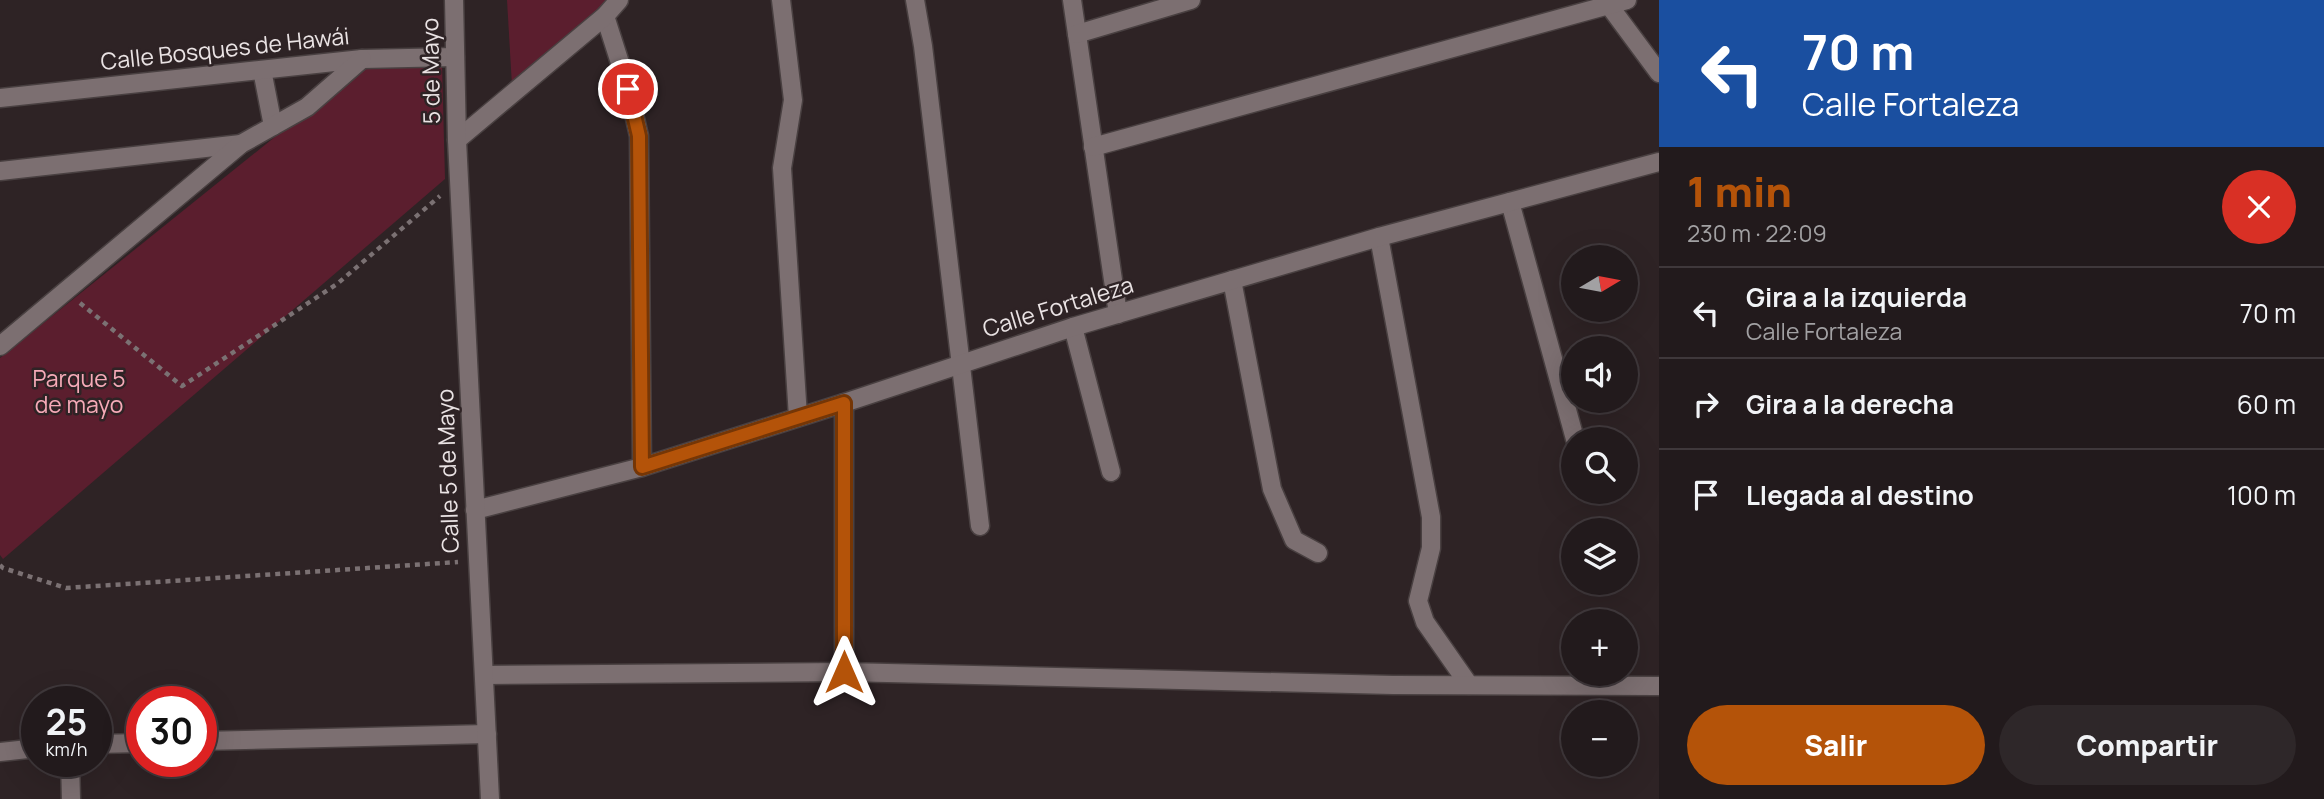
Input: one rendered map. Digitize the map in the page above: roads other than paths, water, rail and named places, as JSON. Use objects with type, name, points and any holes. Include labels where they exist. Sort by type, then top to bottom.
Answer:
[{"type":"street","name":"5 de Mayo","points":[[454,0],[457,140]]},
{"type":"street","points":[[457,140],[605,16],[619,0]]},
{"type":"street","points":[[781,0],[793,100],[782,168],[798,417]]},
{"type":"street","points":[[915,0],[923,46],[980,526]]},
{"type":"street","points":[[1072,0],[1118,314]]},
{"type":"street","points":[[1077,34],[1191,0]]},
{"type":"street","points":[[1093,147],[1606,3],[1627,0]]},
{"type":"street","points":[[1606,3],[1659,73]]},
{"type":"street","points":[[605,16],[628,89],[639,136],[642,467]]},
{"type":"street","name":"Calle Bosques de Hawái","points":[[0,98],[362,59],[456,57]]},
{"type":"street","points":[[0,346],[241,144],[307,107],[362,59]]},
{"type":"street","points":[[262,69],[273,126]]},
{"type":"street","name":"Calle 5 de Mayo","points":[[457,140],[490,799]]},
{"type":"street","points":[[0,171],[241,144]]},
{"type":"street","name":"Calle Fortaleza","points":[[475,510],[642,467],[1073,327],[1232,280],[1379,237],[1659,162]]},
{"type":"street","points":[[1510,202],[1573,427]]},
{"type":"street","points":[[1379,237],[1431,517],[1431,548],[1418,601],[1425,622],[1469,685]]},
{"type":"street","points":[[1232,280],[1272,489],[1294,540],[1318,553]]},
{"type":"street","points":[[1073,327],[1111,472]]},
{"type":"street","points":[[844,403],[844,672]]},
{"type":"street","points":[[485,675],[844,672],[1469,685],[1659,686]]},
{"type":"street","points":[[217,741],[486,734]]},
{"type":"street","points":[[0,752],[21,750]]},
{"type":"street","points":[[70,777],[71,799]]},
{"type":"park label","name":"Parque 5 de mayo","points":[[79,392]]}]
